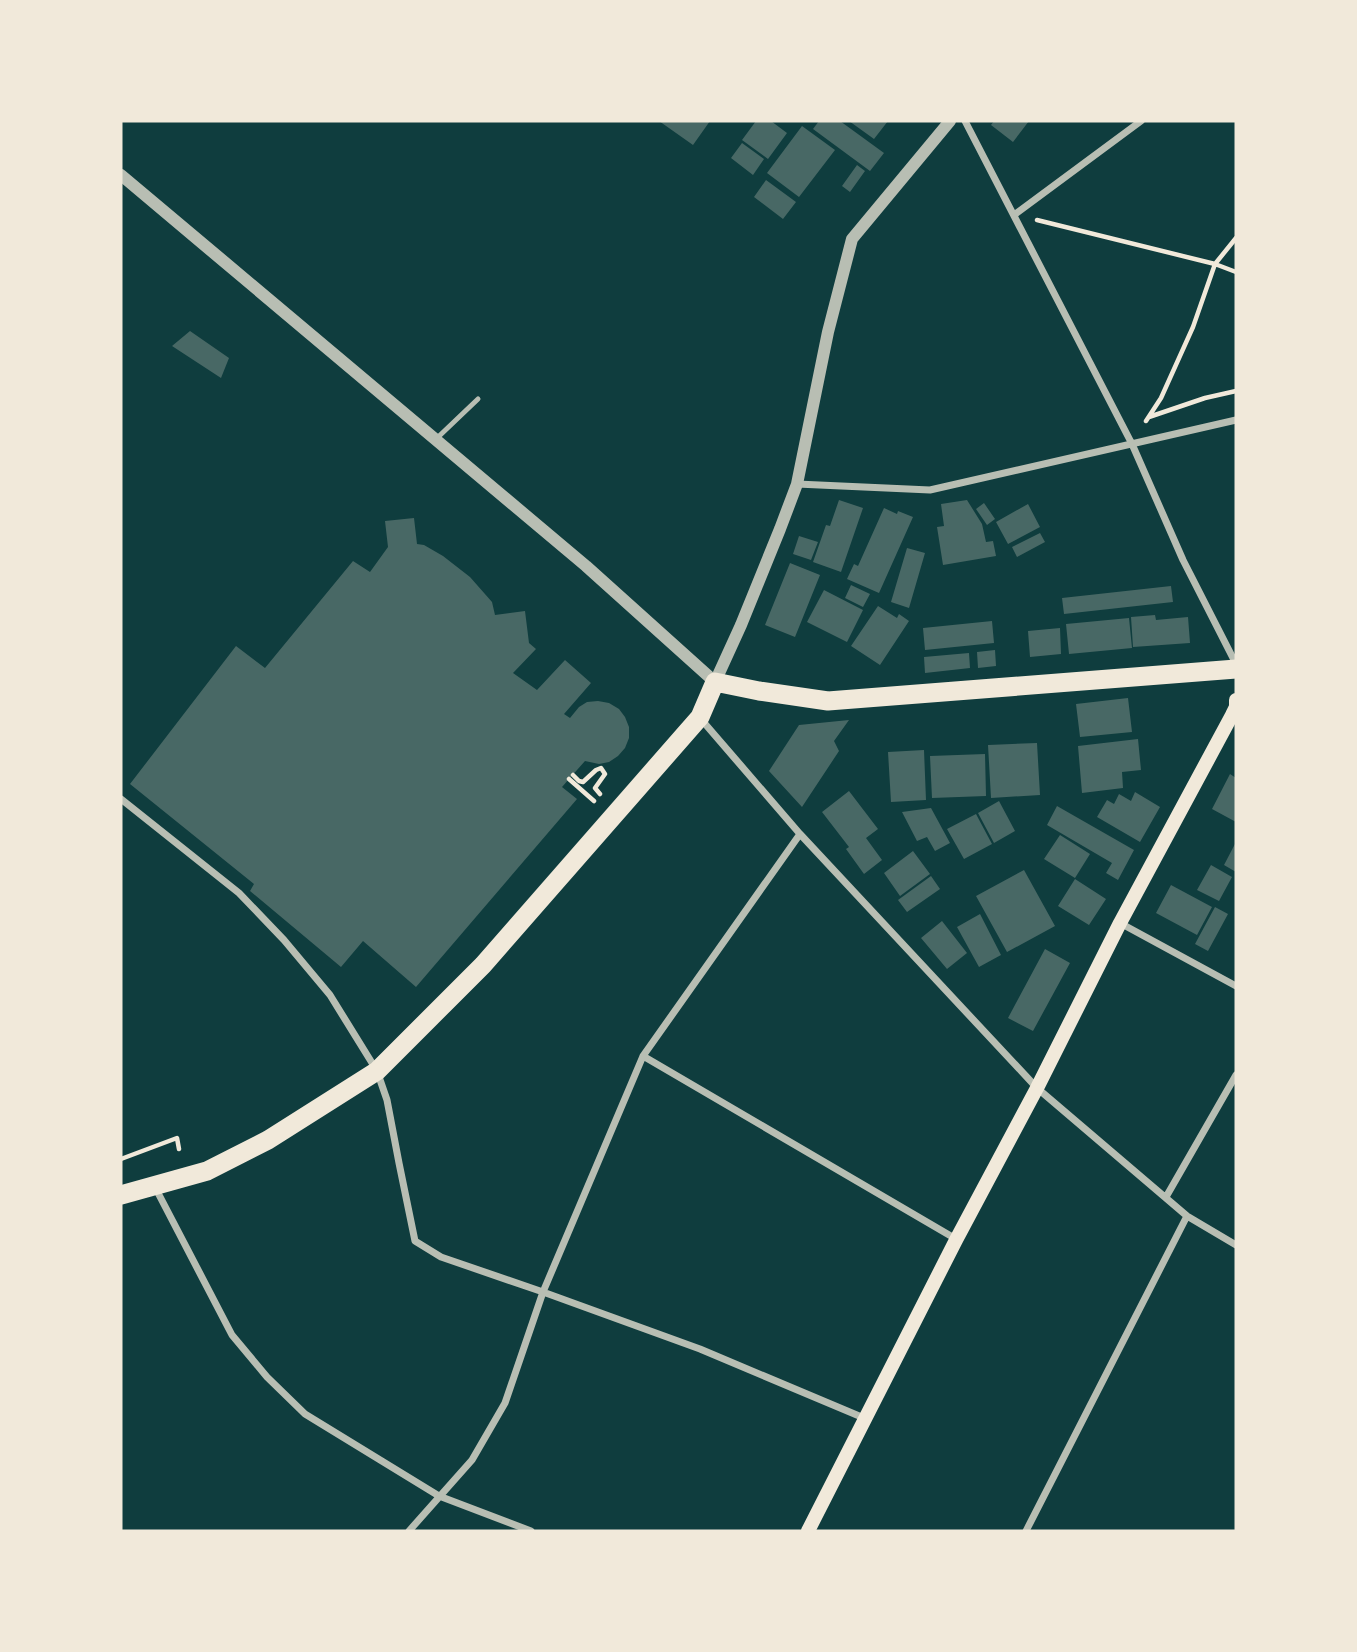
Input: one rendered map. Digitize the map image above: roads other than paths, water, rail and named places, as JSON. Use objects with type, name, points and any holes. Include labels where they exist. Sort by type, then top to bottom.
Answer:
[{"type":"highway","points":[[121,1195],[207,1171],[268,1140],[377,1071],[483,965],[700,717],[715,682],[828,701],[1236,669]]},
{"type":"main road","points":[[808,1531],[1120,923],[1232,715],[1236,700]]},
{"type":"street","points":[[121,175],[586,566],[715,682],[741,625],[797,484],[828,332],[852,239],[950,121]]},
{"type":"street","points":[[965,121],[1132,444],[1183,560],[1236,664]]},
{"type":"street","points":[[1014,215],[1141,121]]},
{"type":"street","points":[[797,484],[930,490],[1236,421]]},
{"type":"street","points":[[700,717],[800,834],[1037,1088],[1187,1216],[1236,1245]]},
{"type":"street","points":[[121,799],[239,892],[330,995],[377,1071],[387,1100],[415,1241],[441,1256],[700,1349],[864,1418]]},
{"type":"street","points":[[409,1531],[472,1460],[505,1403],[543,1292],[643,1056],[800,834]]},
{"type":"street","points":[[1120,923],[1236,986]]},
{"type":"street","points":[[643,1056],[956,1240]]},
{"type":"street","points":[[1166,1197],[1236,1075]]},
{"type":"street","points":[[155,1186],[232,1335],[267,1377],[305,1414],[439,1496],[531,1531]]},
{"type":"street","points":[[1026,1531],[1187,1216]]},
{"type":"lane","points":[[436,440],[478,399]]}]
